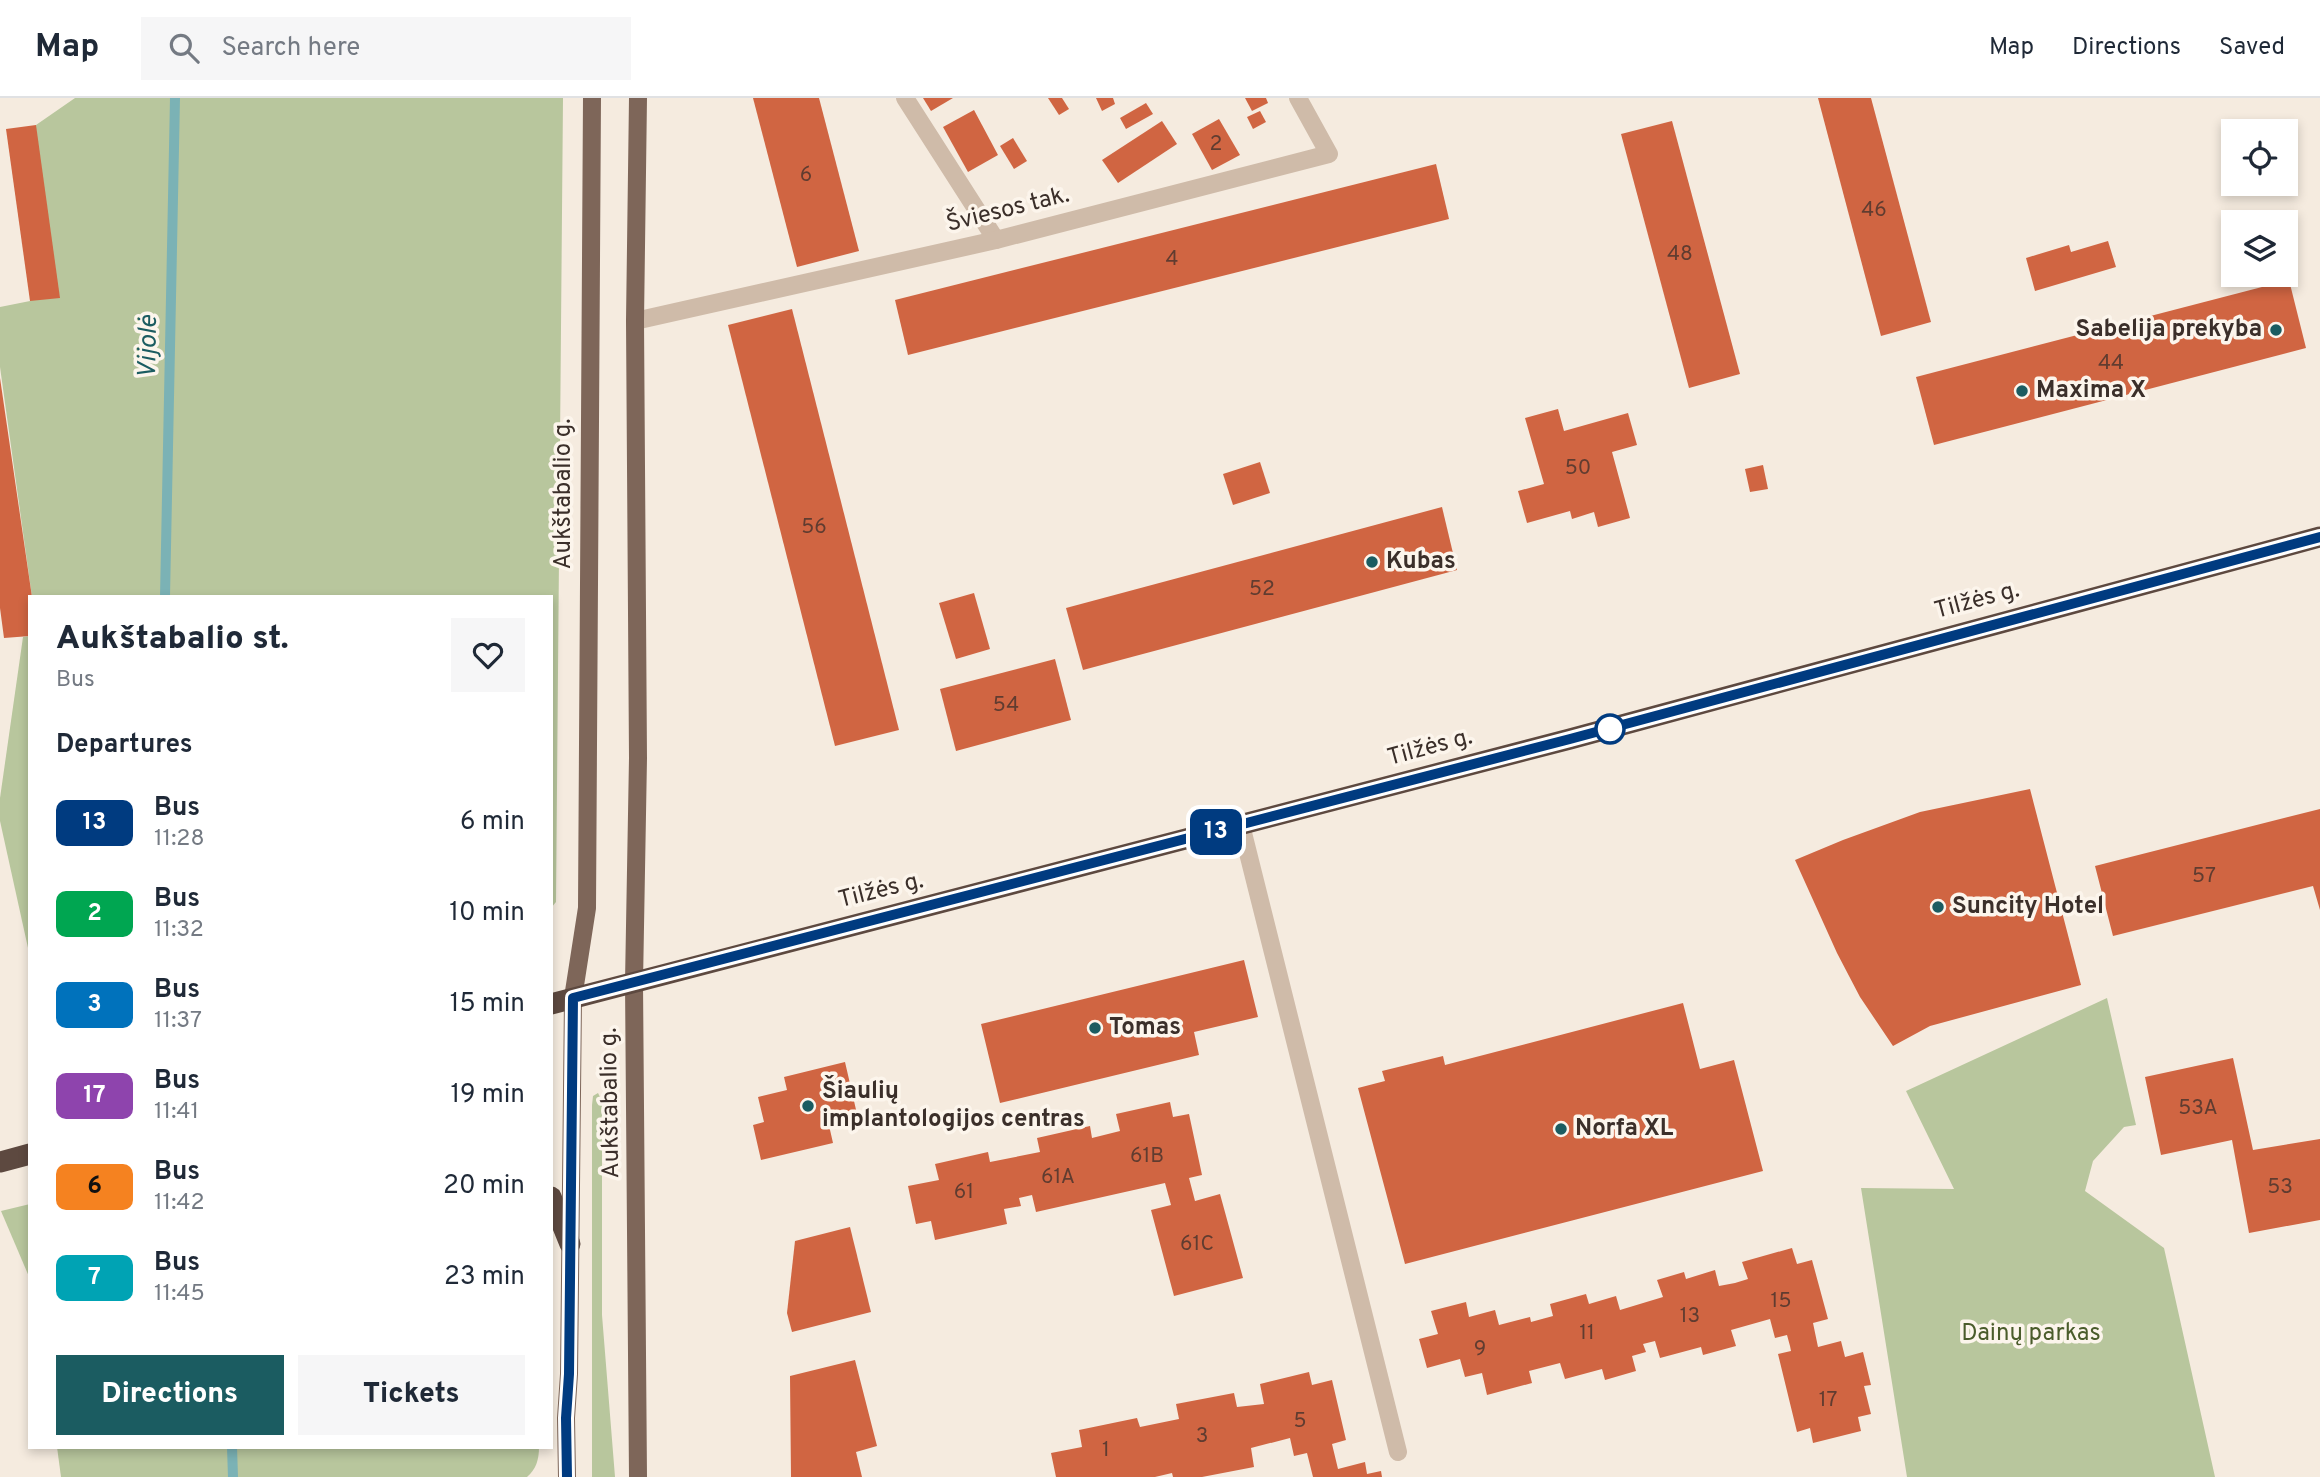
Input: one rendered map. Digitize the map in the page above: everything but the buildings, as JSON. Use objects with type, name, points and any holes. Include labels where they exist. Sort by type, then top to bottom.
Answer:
[{"type":"highway","name":"Tilžės g.","points":[[553,1003],[1610,729],[2320,537]]},
{"type":"highway","points":[[0,1162],[28,1154]]},
{"type":"highway","points":[[553,1202],[570,1244]]},
{"type":"main road","name":"Aukštabalio g.","points":[[567,1477],[573,998],[587,908],[592,98]]},
{"type":"main road","name":"Aukštabalio g.","points":[[638,98],[635,321],[638,758],[634,982],[638,1477]]},
{"type":"street","points":[[905,98],[996,240]]},
{"type":"street","name":"Šviesos tak.","points":[[635,321],[996,240],[1329,154],[1298,98]]},
{"type":"street","points":[[1241,825],[1398,1452]]},
{"type":"green space","points":[[75,98],[563,98],[556,902],[553,906],[553,595],[32,595],[0,367],[0,307],[30,301],[36,125]]},
{"type":"green space","points":[[28,636],[28,948],[0,821],[0,798],[23,637]]},
{"type":"green space","name":"Dainų parkas","points":[[2107,998],[2136,1125],[2124,1127],[2093,1161],[2085,1191],[2164,1248],[2215,1477],[1907,1477],[1861,1188],[1954,1189],[1906,1091]]},
{"type":"green space","points":[[598,1093],[602,1101],[602,1315],[615,1477],[592,1477],[592,1105],[593,1096]]},
{"type":"green space","points":[[28,1204],[28,1274],[1,1211]]},
{"type":"green space","points":[[57,1449],[539,1449],[536,1464],[527,1477],[61,1477]]},
{"type":"waterway","name":"Vijolė","points":[[165,595],[175,98]]},
{"type":"waterway","name":"Vijolė","points":[[232,1449],[233,1477]]},
{"type":"bus line","name":"13","points":[[567,1477],[573,998],[1570,739],[2320,537]]},
{"type":"place","name":"Sabelija prekyba","points":[[2276,330]]},
{"type":"place","name":"Maxima X","points":[[2022,391]]},
{"type":"place","name":"Kubas","points":[[1372,562]]},
{"type":"place","name":"Suncity Hotel","points":[[1938,907]]},
{"type":"place","name":"Tomas","points":[[1095,1028]]},
{"type":"place","name":"Šiaulių implantologijos centras","points":[[808,1106]]},
{"type":"place","name":"Norfa XL","points":[[1561,1129]]}]
